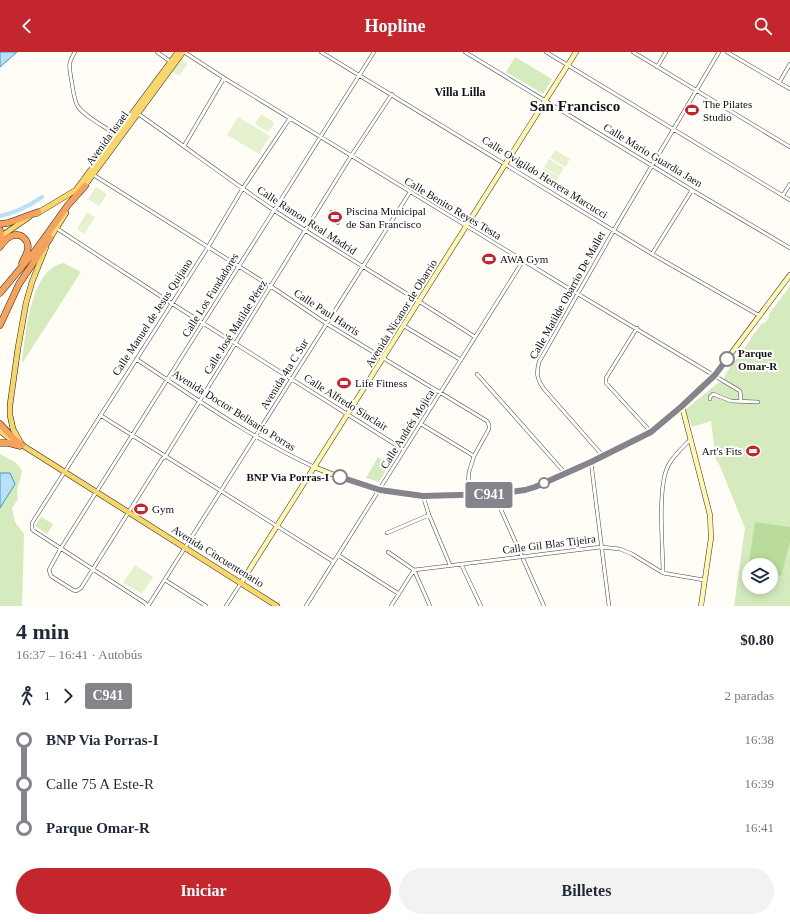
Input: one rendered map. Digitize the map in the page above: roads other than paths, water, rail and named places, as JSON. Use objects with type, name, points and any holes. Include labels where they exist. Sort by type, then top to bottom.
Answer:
[{"type":"highway","points":[[0,290],[35,251],[68,205],[85,186]]},
{"type":"highway","points":[[0,293],[76,190]]},
{"type":"highway","points":[[0,224],[8,223],[38,212]]},
{"type":"highway","points":[[0,247],[12,236],[19,236],[23,238],[28,247],[22,265]]},
{"type":"highway","points":[[0,325],[19,284],[50,238]]},
{"type":"highway","points":[[0,424],[23,446]]},
{"type":"highway","points":[[0,443],[23,446]]},
{"type":"main road","name":"Avenida Israel","points":[[173,63],[178,52]]},
{"type":"main road","name":"Avenida Israel","points":[[92,174],[136,112],[183,52]]},
{"type":"main road","name":"Avenida Israel","points":[[50,238],[85,186],[116,135],[136,112]]},
{"type":"main road","points":[[0,236],[76,190],[92,174]]},
{"type":"main road","points":[[23,446],[13,429],[10,415],[17,355],[26,303],[32,282],[50,238]]},
{"type":"main road","name":"Avenida Cincuentenario","points":[[0,431],[277,606]]},
{"type":"street","points":[[75,52],[69,62],[69,68],[73,92],[78,106],[87,115],[116,135]]},
{"type":"street","points":[[157,52],[173,63]]},
{"type":"street","name":"Calle Benito Reyes Testa","points":[[183,52],[523,261],[715,375],[740,391],[741,401]]},
{"type":"street","name":"Calle Ovigildo Herrera Marcucci","points":[[321,52],[652,254],[760,316]]},
{"type":"street","name":"Calle Los Fundadores","points":[[93,569],[81,588],[76,591],[67,587],[49,573],[49,570],[61,548],[374,52]]},
{"type":"street","name":"Calle Mario Guardia Jaen","points":[[465,52],[790,248]]},
{"type":"street","points":[[546,52],[790,200]]},
{"type":"street","name":"Avenida Nicanor de Obarrio","points":[[241,583],[576,52]]},
{"type":"street","points":[[633,52],[790,147]]},
{"type":"street","points":[[657,67],[666,52]]},
{"type":"street","name":"Calle Matilde Obarrio De Mallet","points":[[603,456],[544,389],[538,381],[536,372],[539,362],[614,230],[719,52]]},
{"type":"street","points":[[726,52],[790,89]]},
{"type":"street","points":[[779,83],[790,64]]},
{"type":"street","points":[[184,146],[224,78]]},
{"type":"street","name":"Calle José Matilde Pérez","points":[[93,569],[128,511],[200,400],[234,343],[271,287],[351,156],[392,94]]},
{"type":"street","name":"Calle Ramon Real Madrid","points":[[136,112],[275,210],[475,337]]},
{"type":"street","name":"Calle Manuel de Jesus Quijano","points":[[61,548],[34,531],[32,526],[33,521],[208,247],[243,188],[290,118]]},
{"type":"street","name":"Calle Paul Harris","points":[[92,174],[327,324],[487,422],[490,429],[474,456],[469,472],[467,496]]},
{"type":"street","points":[[783,195],[790,184]]},
{"type":"street","points":[[652,254],[692,190]]},
{"type":"street","name":"Avenida 4ta C Sur","points":[[148,606],[410,192]]},
{"type":"street","name":"Calle Alfredo Sinclair","points":[[56,228],[171,303],[404,450]]},
{"type":"street","name":"Calle Andrés Mojica","points":[[306,606],[523,261]]},
{"type":"street","name":"Avenida Doctor Belisario Porras","points":[[136,359],[256,436],[287,454],[346,480],[380,490],[423,496],[467,496],[494,494],[525,490],[591,462],[651,432],[682,406],[715,375],[790,275]]},
{"type":"street","points":[[404,326],[461,360]]},
{"type":"street","points":[[637,328],[606,378],[606,383],[651,432]]},
{"type":"street","points":[[477,374],[566,473]]},
{"type":"street","points":[[710,399],[713,394],[727,400],[758,402]]},
{"type":"street","points":[[682,406],[712,527],[701,606]]},
{"type":"street","points":[[100,415],[334,562]]},
{"type":"street","points":[[421,424],[474,456]]},
{"type":"street","points":[[663,573],[662,504],[665,473],[675,456],[690,440]]},
{"type":"street","points":[[591,462],[609,606]]},
{"type":"street","points":[[494,494],[544,606]]},
{"type":"street","points":[[423,496],[429,515],[450,565]]},
{"type":"street","points":[[387,533],[429,515]]},
{"type":"street","name":"Calle Gil Blas Tijeira","points":[[414,570],[601,547],[620,549],[632,554],[663,573],[704,580]]},
{"type":"street","points":[[61,548],[148,606]]},
{"type":"street","points":[[388,552],[414,570],[430,606]]},
{"type":"street","points":[[338,555],[399,594]]},
{"type":"street","points":[[461,564],[481,606]]},
{"type":"street","points":[[391,606],[414,570]]},
{"type":"street","points":[[165,580],[206,606]]},
{"type":"street","points":[[226,606],[241,583]]},
{"type":"water","points":[[0,52],[17,52],[0,67]]},
{"type":"water","name":"Piscina Municipal de San Francisco","points":[[331,210],[343,217],[338,225],[327,217]]},
{"type":"water","points":[[0,473],[10,473],[15,484],[0,508]]},
{"type":"waterway","points":[[0,216],[22,209],[42,197]]},
{"type":"place","name":"The Pilates Studio","points":[[692,110]]},
{"type":"place","name":"Piscina Municipal de San Francisco","points":[[335,217]]},
{"type":"place","name":"AWA Gym","points":[[489,259]]},
{"type":"place","name":"Parque Omar-R","points":[[727,359]]},
{"type":"place","name":"Life Fitness","points":[[344,383]]},
{"type":"place","name":"Art's Fits","points":[[753,451]]},
{"type":"place","name":"BNP Via Porras-I","points":[[340,477]]},
{"type":"place","name":"Gym","points":[[141,509]]},
{"type":"district","name":"Villa Lilla","points":[[460,92]]},
{"type":"district","name":"San Francisco","points":[[575,106]]}]
